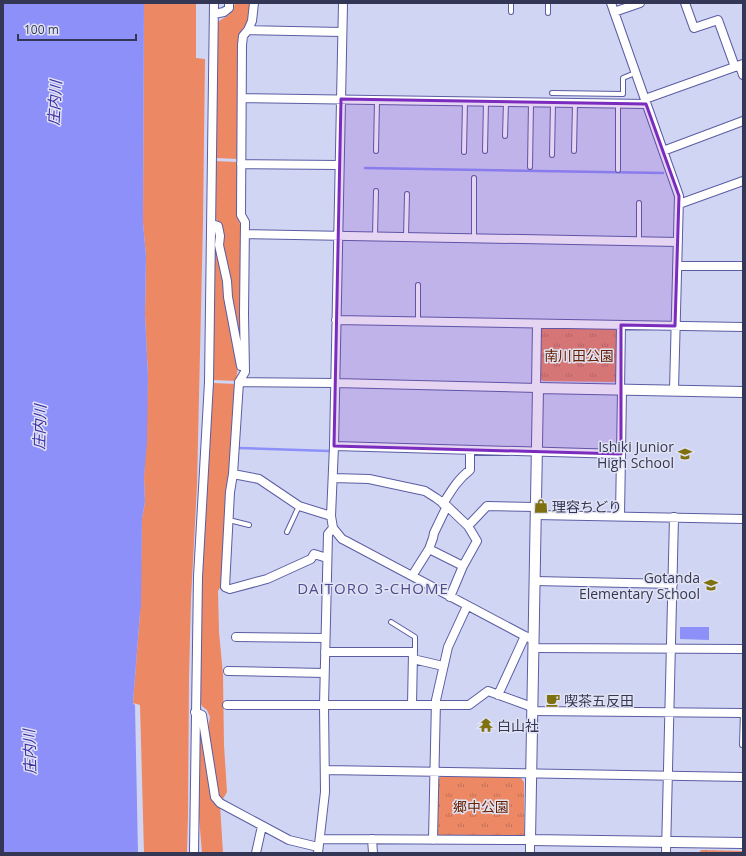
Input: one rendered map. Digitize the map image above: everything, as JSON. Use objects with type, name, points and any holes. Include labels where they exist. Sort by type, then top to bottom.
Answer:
[{"type":"street","points":[[194,853],[198,577],[210,382],[214,3]]},
{"type":"street","points":[[214,14],[224,12],[229,8],[229,3]]},
{"type":"street","points":[[254,3],[252,21],[248,30],[243,36],[242,45],[241,215],[245,222],[245,372],[239,382],[233,474],[230,492],[225,586],[230,589],[267,579],[310,559],[314,554],[327,558]]},
{"type":"street","points":[[343,3],[334,446],[331,516],[333,528],[342,538],[531,641],[671,648],[743,649]]},
{"type":"street","points":[[611,3],[679,196],[674,390]]},
{"type":"street","points":[[614,12],[640,3]]},
{"type":"street","points":[[684,3],[694,28],[718,20],[743,75]]},
{"type":"street","points":[[248,30],[342,32]]},
{"type":"street","points":[[242,98],[618,104],[646,102],[739,66]]},
{"type":"street","points":[[663,150],[743,121]]},
{"type":"street","points":[[241,164],[339,165]]},
{"type":"street","points":[[679,204],[743,181]]},
{"type":"street","points":[[212,224],[218,226],[220,236],[219,245],[227,281],[228,297],[235,335],[241,366],[245,372]]},
{"type":"street","points":[[245,234],[678,242]]},
{"type":"street","points":[[677,266],[743,266]]},
{"type":"street","points":[[336,320],[743,327]]},
{"type":"street","points":[[530,853],[532,709],[531,641],[535,582],[537,324]]},
{"type":"street","points":[[620,516],[621,325]]},
{"type":"street","points":[[239,382],[743,392]]},
{"type":"street","points":[[334,446],[621,454]]},
{"type":"street","points":[[412,576],[429,549],[452,489],[461,477],[470,470],[470,450]]},
{"type":"street","points":[[233,474],[259,479],[299,506],[331,516]]},
{"type":"street","points":[[333,478],[369,478],[425,491],[445,505],[468,526],[477,541],[463,566],[450,597]]},
{"type":"street","points":[[468,526],[487,506],[536,511],[620,516],[743,519]]},
{"type":"street","points":[[666,853],[674,517]]},
{"type":"street","points":[[319,846],[326,792],[324,673],[328,534],[333,528]]},
{"type":"street","points":[[429,549],[463,566]]},
{"type":"street","points":[[535,582],[673,584]]},
{"type":"street","points":[[433,840],[436,700],[448,647],[467,606]]},
{"type":"street","points":[[236,637],[325,638]]},
{"type":"street","points":[[498,695],[531,641]]},
{"type":"street","points":[[325,652],[413,656],[444,666]]},
{"type":"street","points":[[412,705],[413,656]]},
{"type":"street","points":[[228,671],[324,673]]},
{"type":"street","points":[[227,705],[468,705],[488,691],[532,709],[743,713]]},
{"type":"street","points":[[195,712],[202,716],[215,797],[220,803],[289,840],[319,846],[372,839],[743,843]]},
{"type":"street","points":[[325,770],[743,777]]},
{"type":"street","points":[[256,853],[262,826]]},
{"type":"street","points":[[372,839],[373,853]]},
{"type":"lane","points":[[511,3],[511,12]]},
{"type":"lane","points":[[548,3],[548,12]]},
{"type":"lane","points":[[552,94],[623,94],[623,78],[635,73]]},
{"type":"lane","points":[[376,151],[377,100]]},
{"type":"lane","points":[[464,152],[465,101]]},
{"type":"lane","points":[[486,102],[486,151]]},
{"type":"lane","points":[[505,136],[506,102]]},
{"type":"lane","points":[[530,167],[531,102]]},
{"type":"lane","points":[[552,155],[553,102]]},
{"type":"lane","points":[[574,151],[575,103]]},
{"type":"lane","points":[[618,104],[618,170]]},
{"type":"lane","points":[[474,178],[474,238]]},
{"type":"lane","points":[[375,236],[376,191]]},
{"type":"lane","points":[[406,237],[407,194]]},
{"type":"lane","points":[[638,241],[639,203]]},
{"type":"lane","points":[[418,285],[418,322]]},
{"type":"lane","points":[[286,532],[299,506]]},
{"type":"lane","points":[[229,520],[249,525]]},
{"type":"lane","points":[[391,622],[415,636],[415,650],[413,656]]},
{"type":"lane","points":[[742,745],[743,713]]},
{"type":"highlighted area","points":[[341,99],[646,104],[679,196],[675,326],[621,325],[621,454],[334,446]]},
{"type":"green space","points":[[144,3],[196,3],[196,58],[205,59],[197,485],[191,599],[189,677],[187,853],[144,853],[140,705],[133,703],[140,613],[142,519],[145,502],[144,477],[148,376],[145,315],[146,256],[143,223]]},
{"type":"green space","points":[[235,3],[251,3],[250,20],[243,33],[238,159],[215,158],[216,24],[232,12]]},
{"type":"green space","points":[[215,161],[237,162],[237,216],[241,227],[240,350],[231,297],[231,285],[222,245],[223,226],[214,217]]},
{"type":"green space","points":[[216,236],[224,281],[223,292],[227,299],[238,366],[236,381],[213,380],[214,237]]},
{"type":"green space","name":"南川田公園","points":[[543,327],[615,328],[618,331],[617,380],[614,382],[543,381],[540,379],[540,331]]},
{"type":"green space","points":[[213,383],[236,384],[221,586],[218,591],[219,632],[223,674],[224,745],[227,792],[223,799],[216,791],[207,733],[210,717],[207,710],[198,700],[201,578]]},
{"type":"green space","points":[[198,719],[213,799],[220,805],[223,853],[202,853],[198,805]]},
{"type":"green space","name":"郷中公園","points":[[441,776],[520,777],[524,782],[524,835],[520,837],[439,836],[437,834],[439,779]]},
{"type":"green space","points":[[701,850],[743,851],[743,853],[699,853]]},
{"type":"water","name":"庄内川","points":[[3,3],[144,3],[143,223],[146,256],[145,315],[148,376],[147,442],[144,477],[145,502],[142,519],[141,606],[133,703],[135,705],[138,853],[3,853]]},
{"type":"water","points":[[680,627],[709,627],[709,640],[680,639]]},
{"type":"waterway","points":[[365,168],[663,173]]},
{"type":"waterway","points":[[239,448],[329,451]]},
{"type":"place","name":"Ishiki Junior High School","points":[[685,454]]},
{"type":"place","name":"理容ちどり","points":[[541,506]]},
{"type":"place","name":"Gotanda Elementary School","points":[[711,585]]},
{"type":"place","name":"喫茶五反田","points":[[553,700]]},
{"type":"place","name":"白山社","points":[[486,725]]},
{"type":"district","name":"DAITORO 3-CHOME","points":[[373,588]]}]
